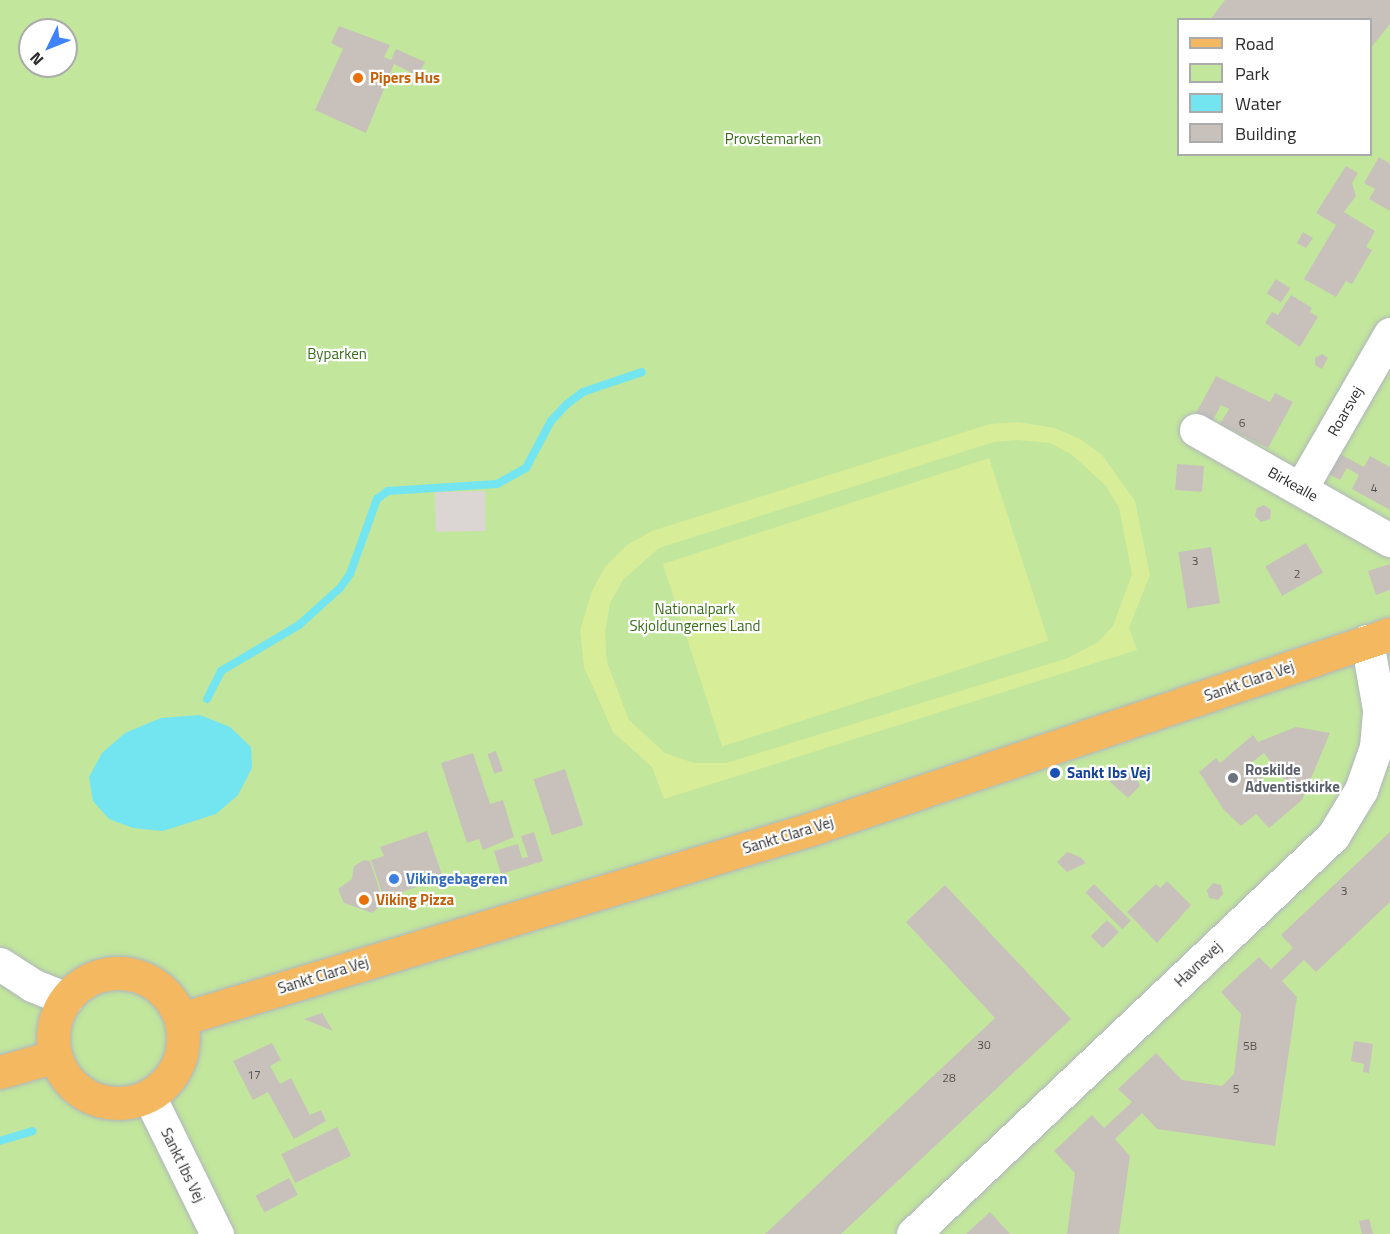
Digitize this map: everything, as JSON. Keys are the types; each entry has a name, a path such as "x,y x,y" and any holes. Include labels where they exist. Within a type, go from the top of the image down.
{"main road":[{"name":"Sankt Clara Vej","path":"181,1019 811,829 1378,638"},
{"path":"131,973 169,996 181,1019 184,1042 179,1063 166,1082 148,1095 130,1102 93,1097 64,1073 56,1056 55,1026 66,999 95,977 131,973"},
{"path":"0,1072 56,1056"}],"street":[{"name":"Roarsvej","path":"1301,488 1390,334"},
{"name":"Birkealle","path":"1196,430 1390,540"},
{"name":"Havnevej","path":"912,1234 1333,836 1361,790 1376,747 1379,709 1378,638"},
{"path":"0,964 32,985 66,999"},
{"name":"Sankt Ibs Vej","path":"148,1095 217,1234"}],"green space":[{"name":"Nationalpark Skjoldungernes Land","path":"0,0 1390,0 1390,1234 0,1234"},
{"path":"1018,422 1055,428 1080,439 1102,455 1135,501 1150,575 1129,628 1137,650 664,799 652,767 613,732 584,667 580,630 592,591 605,567 627,545 652,531 990,424","holes":["1017,440 1050,443 1071,454 1106,486 1119,508 1132,574 1113,626 1098,642 1068,658 726,763 694,763 665,753 629,720 607,662 605,632 610,603 623,580 659,548 994,442"]},
{"path":"989,458 1048,641 722,747 663,564"}],"shaded area":[{"path":"485,491 486,531 436,532 435,492"}],"water":[{"path":"200,715 230,727 251,747 252,768 238,795 216,814 163,831 133,828 109,819 93,801 89,777 102,753 125,733 161,718"}],"building":[{"path":"1225,0 1390,0 1390,24 1372,46 1372,18 1212,18"},
{"name":"Pipers Hus","path":"339,26 390,45 384,57 391,60 396,49 425,62 418,76 394,64 366,133 315,110 343,49 331,43"},
{"path":"1379,157 1390,164 1390,211 1369,199 1375,189 1364,183"},
{"path":"1346,166 1358,173 1352,183 1356,196 1344,212 1375,231 1366,247 1372,250 1352,284 1346,281 1336,297 1304,279 1336,225 1316,213"},
{"path":"1303,232 1313,238 1306,248 1297,243"},
{"path":"1276,279 1290,288 1281,303 1267,293"},
{"path":"1291,295 1312,308 1310,312 1318,317 1300,347 1265,323 1272,312 1278,315"},
{"path":"1322,354 1328,358 1322,369 1315,365 1315,358"},
{"path":"1216,376 1270,402 1275,393 1293,402 1268,448 1220,424 1229,409 1221,405 1208,429 1192,421"},
{"path":"1340,454 1364,467 1370,456 1390,467 1390,510 1352,489 1359,475 1347,468 1340,480 1329,474"},
{"path":"1177,464 1204,466 1202,492 1175,490"},
{"path":"1264,505 1271,510 1270,519 1261,522 1255,516 1257,508"},
{"path":"1306,543 1323,572 1282,596 1265,566"},
{"path":"1211,547 1220,603 1187,608 1178,552"},
{"path":"1390,564 1390,590 1376,595 1368,571"},
{"name":"Roskilde Adventistkirke","path":"1296,727 1330,733 1302,800 1269,828 1256,814 1241,826 1224,810 1199,772 1216,758 1220,763 1253,735 1258,742","holes":["1264,753 1288,784 1274,794 1251,763"]},
{"path":"496,751 503,771 494,774 487,754"},
{"path":"473,753 490,804 503,800 514,837 483,850 479,839 467,843 441,763"},
{"path":"565,769 583,825 552,835 534,779"},
{"path":"1134,771 1140,786 1128,798 1109,781"},
{"path":"427,831 443,878 384,898 371,860 384,856 380,847"},
{"path":"534,832 543,861 501,874 494,851 518,844 522,858 528,857 521,836"},
{"path":"1390,832 1390,902 1316,972 1304,960 1282,981 1297,997 1275,1146 1157,1129 1142,1113 1115,1139 1130,1156 1119,1234 1067,1234 1075,1173 1054,1151 1092,1115 1104,1128 1132,1102 1118,1089 1156,1053 1182,1080 1222,1086 1234,1074 1241,1014 1221,992 1259,957 1271,969 1293,948 1281,935"},
{"path":"1067,852 1080,857 1086,863 1067,872 1057,862"},
{"path":"364,860 370,861 384,903 372,913 344,903 338,889 352,879 354,866"},
{"path":"1167,881 1191,905 1157,943 1127,912 1156,884 1160,888"},
{"path":"1213,883 1221,885 1223,894 1218,900 1209,898 1207,890"},
{"path":"1094,884 1131,921 1122,929 1086,892"},
{"path":"945,885 1071,1019 841,1234 765,1234 995,1018 906,922"},
{"path":"1107,920 1119,932 1103,948 1091,936"},
{"path":"322,1013 333,1031 304,1019"},
{"path":"1354,1041 1373,1044 1369,1073 1363,1072 1364,1064 1351,1061"},
{"path":"272,1043 281,1060 270,1066 280,1084 291,1078 310,1115 321,1110 326,1121 294,1139 268,1092 253,1100 233,1061"},
{"path":"337,1127 351,1156 295,1183 281,1154"},
{"path":"289,1178 298,1195 264,1213 255,1196"},
{"path":"990,1212 1010,1234 966,1234"},
{"path":"1369,1219 1373,1234 1362,1234 1359,1221"}],"waterway":[{"path":"207,699 221,671 299,625 340,588 350,574 377,499 388,491 497,484 526,468 551,421 567,404 583,392 642,372"},
{"path":"0,1141 33,1131"}],"place":[{"name":"Pipers Hus","path":"358,78"},
{"name":"Sankt Ibs Vej","path":"1055,773"},
{"name":"Roskilde Adventistkirke","path":"1233,778"},
{"name":"Vikingebageren","path":"394,879"},
{"name":"Viking Pizza","path":"364,900"}],"park label":[{"name":"Provstemarken","path":"773,139"},
{"name":"Byparken","path":"337,354"}]}
